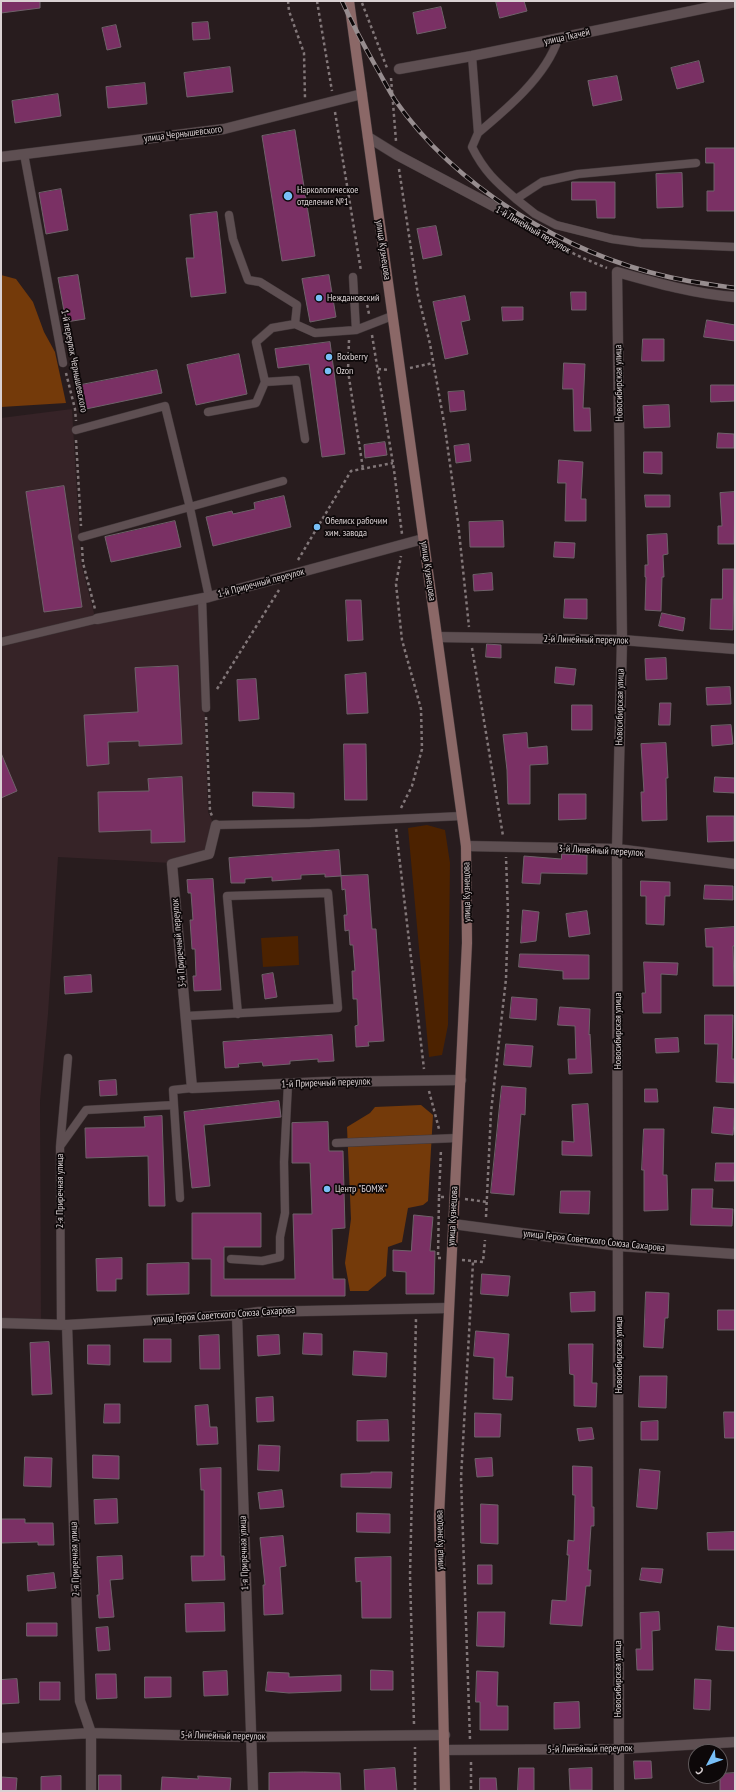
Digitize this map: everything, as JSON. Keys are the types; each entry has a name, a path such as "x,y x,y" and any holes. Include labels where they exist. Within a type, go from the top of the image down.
{"main road":[{"name":"улица Кузнецова","path":"349,1 466,846 467,943 439,1516 446,1791"}],"street":[{"name":"улица Ткачей","path":"399,69 472,56 735,2"},
{"name":"улица Чернышевского","path":"1,158 224,129 362,94"},
{"name":"1-й Линейный переулок","path":"368,137 397,155 496,208"},
{"path":"617,272 654,283 735,297"},
{"name":"Новосибирская улица","path":"617,272 622,640 617,850 619,1791"},
{"name":"1-й Приречный переулок","path":"97,619 206,597 424,539"},
{"name":"2-й Линейный переулок","path":"437,637 622,640 735,649"},
{"name":"3-й Приречный переулок","path":"192,1088 172,864 209,854 216,825"},
{"name":"3-й Линейный переулок","path":"466,846 617,850 735,864"},
{"name":"1-й Приречный переулок","path":"192,1088 461,1080"},
{"name":"улица Героя Советского Союза Сахарова","path":"454,1224 619,1246 735,1254"},
{"name":"улица Героя Советского Союза Сахарова","path":"1,1323 64,1325 266,1312 448,1308"},
{"name":"1-я Приречная улица","path":"237,1315 243,1534 253,1791"},
{"name":"2-я Приречная улица","path":"64,1325 80,1701 91,1733 91,1791"},
{"name":"5-й Линейный переулок","path":"1,1738 91,1733 252,1737 445,1735"},
{"name":"5-й Линейный переулок","path":"445,1750 618,1749 735,1742"}],"lane":[{"path":"558,38 551,58 541,73 495,120 478,134 472,147 480,164 494,181 535,214 556,225 612,239 641,243 735,247"},
{"path":"472,56 478,134"},
{"name":"1-й переулок Чернышевского","path":"24,154 63,363"},
{"path":"516,199 542,182 578,174 696,163"},
{"path":"229,215 233,239 248,280 260,282 297,305 295,324"},
{"path":"353,277 356,330"},
{"path":"208,412 256,403 265,382 256,342 272,328 295,324 315,333 356,330 392,316"},
{"path":"265,382 296,380 305,439"},
{"path":"76,430 165,406 190,508 206,597 206,708"},
{"path":"82,537 283,481"},
{"path":"1,642 97,619"},
{"path":"216,825 395,820 462,816"},
{"path":"186,1016 238,1014 338,1008 328,893 227,896 238,1014"},
{"name":"2-я Приречная улица","path":"64,1325 60,1146 68,1058"},
{"path":"231,1259 262,1261 280,1257 280,1237 285,1213 284,1162 288,1084"},
{"path":"180,1198 173,1090 192,1088"},
{"path":"60,1146 86,1110 174,1105"},
{"path":"336,1143 457,1138"}],"path":[{"path":"288,1 289,11 304,53 304,97 308,108"},
{"path":"317,1 362,277"},
{"path":"361,1 391,78 397,155 418,295 430,344 445,428 458,522 470,638 505,847 508,913 506,979 491,1112 487,1202"},
{"name":"1-й Линейный переулок","path":"496,208 556,245 581,258 617,272"},
{"path":"365,292 394,470 403,544 396,584 402,640 421,709 422,749 412,786 395,820 426,1080"},
{"path":"356,330 349,339 348,371 363,469"},
{"name":"1-й переулок Чернышевского","path":"63,363 75,409 83,563 97,619"},
{"path":"206,708 210,811 216,825"},
{"path":"438,1258 438,1266"},
{"path":"472,1791 461,1478 473,1262"},
{"path":"414,1791 415,1735 410,1575 416,1308"}],"shaded area":[{"path":"1,275 16,279 33,302 44,332 55,352 66,403 1,407"},
{"path":"72,409 81,563 96,621 201,600 208,812 214,825 208,853 171,863 58,857 48,1014 40,1101 41,1322 1,1321 1,418"},
{"path":"427,825 445,830 450,863 448,1025 442,1055 429,1057 408,828"},
{"path":"298,936 299,965 263,967 261,938"},
{"path":"421,1105 433,1115 428,1201 423,1205 408,1208 402,1242 388,1247 386,1276 368,1291 350,1291 345,1263 351,1219 347,1127 370,1113 375,1107"}],"building":[{"path":"1,1 40,1 40,8 1,13"},
{"path":"496,1 524,1 527,11 500,18"},
{"path":"441,7 446,28 417,34 413,13"},
{"path":"208,22 210,39 193,40 192,23"},
{"path":"116,25 121,47 107,50 102,28"},
{"path":"699,61 704,82 677,89 671,68"},
{"path":"230,67 233,92 187,97 184,73"},
{"path":"617,76 622,100 593,106 588,81"},
{"path":"145,83 147,104 108,108 106,87"},
{"path":"58,94 61,116 15,123 12,101"},
{"name":"Наркологическое отделение №1","path":"295,130 315,256 282,261 262,136"},
{"path":"706,148 735,148 735,211 707,211 707,191 714,191 714,163 706,163"},
{"path":"682,173 683,207 657,208 656,174"},
{"path":"572,182 615,182 615,218 597,218 596,200 572,200"},
{"path":"61,189 68,230 46,234 39,193"},
{"path":"217,212 226,293 191,297 186,258 194,258 190,215"},
{"path":"436,226 442,255 423,259 417,229"},
{"path":"78,275 85,319 66,322 58,278"},
{"name":"Неждановский","path":"329,275 336,317 310,322 302,279"},
{"path":"571,292 586,292 586,310 572,310"},
{"path":"465,296 470,320 461,322 468,354 445,359 433,302"},
{"path":"502,307 523,307 523,320 503,321"},
{"path":"707,320 735,325 735,341 704,337"},
{"path":"643,339 664,339 664,361 642,361"},
{"path":"330,342 345,454 322,457 309,364 278,368 275,349"},
{"path":"239,354 247,394 196,405 187,365"},
{"path":"564,363 585,364 583,408 590,408 591,431 574,431 573,389 563,389"},
{"path":"157,370 162,393 86,409 81,385"},
{"path":"711,385 735,385 735,401 711,402"},
{"path":"464,391 466,410 450,412 448,392"},
{"path":"669,405 670,427 644,428 643,406"},
{"path":"718,433 734,434 734,448 717,448"},
{"path":"385,442 387,455 365,458 364,445"},
{"path":"469,444 471,461 456,463 454,446"},
{"path":"644,452 662,452 662,474 644,473"},
{"path":"559,460 583,462 581,499 586,499 586,521 565,521 566,483 558,483"},
{"path":"64,486 82,607 44,612 26,492"},
{"path":"735,492 734,544 718,544 718,526 722,526 720,493"},
{"path":"645,495 670,495 670,507 646,507"},
{"path":"284,496 291,527 213,546 206,517 232,511 233,514 255,509 254,503"},
{"path":"175,521 181,547 111,562 105,537"},
{"path":"503,521 504,547 470,547 469,522"},
{"path":"667,534 668,554 663,555 664,577 662,577 661,611 645,610 645,565 648,565 647,535"},
{"path":"555,542 575,543 574,558 554,557"},
{"path":"723,569 734,569 733,630 710,629 711,599 722,599"},
{"path":"492,573 493,590 474,591 473,575"},
{"path":"565,599 587,599 587,619 564,618"},
{"path":"346,600 361,600 363,640 348,641"},
{"path":"662,613 685,618 683,631 659,626"},
{"path":"487,644 501,645 501,658 486,657"},
{"path":"666,658 667,679 646,680 645,659"},
{"path":"178,666 182,744 139,746 139,741 108,742 109,764 87,766 84,715 138,712 135,668"},
{"path":"556,667 576,669 574,685 555,683"},
{"path":"366,673 368,713 347,714 345,675"},
{"path":"256,679 259,719 239,721 237,680"},
{"path":"730,687 731,704 707,705 706,688"},
{"path":"660,703 671,703 670,725 659,725"},
{"path":"572,705 592,705 592,730 572,730"},
{"path":"731,725 733,744 712,746 711,726"},
{"path":"527,733 528,748 547,746 548,764 530,765 530,804 508,804 507,770 503,735"},
{"path":"666,743 668,778 666,778 667,820 642,821 641,792 644,792 641,744"},
{"path":"344,744 366,744 367,800 345,800"},
{"path":"1,753 17,791 1,798"},
{"path":"182,777 185,842 151,843 151,830 99,832 98,792 149,791 148,779"},
{"path":"715,777 735,778 735,793 714,792"},
{"path":"253,792 294,793 294,808 253,806"},
{"path":"559,794 586,794 586,819 559,820"},
{"path":"707,816 734,816 734,841 708,842"},
{"path":"339,850 341,876 325,877 325,874 301,875 301,879 272,881 272,877 245,879 245,883 231,883 229,858"},
{"path":"562,854 587,855 587,874 541,873 540,884 522,883 524,856 561,859"},
{"path":"368,875 372,929 376,929 384,1041 368,1042 369,1046 356,1047 355,1026 358,1025 357,999 353,999 352,971 355,971 353,945 350,945 349,930 345,931 344,915 347,915 345,889 342,890 341,876"},
{"path":"213,879 221,990 194,991 193,976 196,976 195,949 192,949 190,920 193,920 191,893 188,893 187,880"},
{"path":"641,881 670,882 670,896 665,896 664,925 646,924 646,896 641,896"},
{"path":"705,885 733,886 733,900 704,899"},
{"path":"523,910 539,912 536,941 521,943"},
{"path":"587,911 590,934 569,937 566,914"},
{"path":"735,927 735,946 733,946 734,986 713,986 713,947 706,947 705,929"},
{"path":"520,954 589,955 589,979 563,979 563,971 519,967"},
{"path":"644,962 678,963 677,975 661,974 661,1013 643,1013 642,993 645,993"},
{"path":"273,973 277,997 265,999 262,975"},
{"path":"91,975 92,992 65,994 64,977"},
{"path":"512,997 537,999 536,1020 510,1018"},
{"path":"560,1007 590,1009 589,1035 590,1034 592,1073 569,1074 568,1059 576,1059 575,1026 558,1025"},
{"path":"705,1015 733,1015 732,1059 735,1059 734,1083 716,1082 718,1044 705,1044"},
{"path":"332,1035 334,1061 318,1062 318,1059 290,1061 290,1064 263,1066 262,1062 238,1064 239,1067 225,1068 223,1042"},
{"path":"678,1038 679,1052 656,1053 655,1039"},
{"path":"506,1044 533,1046 531,1067 504,1065"},
{"path":"116,1080 117,1095 100,1096 99,1081"},
{"path":"502,1086 526,1088 525,1115 521,1114 514,1195 491,1193"},
{"path":"645,1089 657,1089 658,1102 645,1102"},
{"path":"279,1101 281,1117 204,1125 210,1186 192,1188 184,1112"},
{"path":"588,1104 592,1156 562,1155 562,1141 574,1142 572,1105"},
{"path":"714,1107 735,1109 733,1135 712,1133"},
{"path":"162,1116 165,1206 149,1206 148,1156 86,1158 85,1128 145,1127 144,1117"},
{"path":"328,1122 329,1151 343,1151 345,1228 332,1229 333,1279 345,1279 345,1296 211,1296 211,1259 192,1259 192,1213 261,1213 261,1247 224,1247 224,1279 295,1279 293,1214 312,1214 310,1163 292,1163 292,1123"},
{"path":"644,1129 664,1129 663,1175 667,1175 668,1210 644,1211 644,1170 642,1170"},
{"path":"716,1163 735,1163 734,1181 715,1181"},
{"path":"692,1189 713,1189 712,1208 733,1209 732,1226 691,1225"},
{"path":"561,1191 590,1191 589,1214 560,1213"},
{"path":"414,1215 433,1217 430,1251 435,1251 434,1294 406,1294 406,1272 393,1271 393,1250 411,1251"},
{"path":"122,1258 122,1279 116,1279 116,1291 97,1291 96,1259"},
{"path":"189,1263 189,1294 147,1295 147,1264"},
{"path":"482,1274 510,1276 508,1296 481,1294"},
{"path":"595,1292 595,1311 571,1312 570,1293"},
{"path":"646,1292 669,1293 668,1318 665,1318 663,1348 644,1347"},
{"path":"718,1310 735,1310 735,1330 718,1330"},
{"path":"476,1331 509,1334 506,1377 513,1377 512,1400 493,1399 494,1358 474,1356"},
{"path":"304,1333 322,1334 322,1355 303,1354"},
{"path":"219,1335 220,1369 200,1369 199,1336"},
{"path":"279,1335 280,1354 258,1356 257,1336"},
{"path":"144,1339 171,1339 171,1362 144,1362"},
{"path":"49,1342 52,1394 32,1395 30,1343"},
{"path":"569,1344 593,1344 592,1383 597,1383 596,1407 574,1406 574,1375 570,1374"},
{"path":"88,1345 110,1345 110,1365 88,1364"},
{"path":"354,1351 387,1353 386,1377 353,1375"},
{"path":"640,1376 667,1376 666,1408 639,1407"},
{"path":"273,1397 274,1421 257,1422 256,1398"},
{"path":"105,1404 120,1404 120,1423 104,1423"},
{"path":"208,1405 210,1427 217,1427 218,1444 197,1445 195,1406"},
{"path":"724,1412 735,1412 735,1438 725,1438"},
{"path":"475,1413 501,1414 500,1437 475,1437"},
{"path":"388,1420 389,1441 357,1441 357,1421"},
{"path":"658,1421 658,1440 641,1440 641,1422"},
{"path":"592,1428 594,1439 579,1441 577,1429"},
{"path":"259,1445 280,1446 279,1471 258,1470"},
{"path":"93,1455 119,1456 119,1479 93,1478"},
{"path":"25,1457 52,1458 51,1487 24,1486"},
{"path":"492,1458 493,1476 477,1477 475,1459"},
{"path":"573,1466 592,1467 592,1507 594,1507 594,1526 591,1526 588,1570 591,1570 590,1586 586,1586 582,1626 550,1624 552,1600 566,1601 569,1555 567,1555 568,1540 574,1541 575,1495 573,1495"},
{"path":"221,1468 221,1556 224,1556 225,1580 192,1581 191,1556 204,1556 204,1490 201,1490 200,1469"},
{"path":"640,1469 660,1471 657,1509 637,1507"},
{"path":"392,1472 391,1488 341,1487 341,1474"},
{"path":"282,1490 284,1507 260,1509 258,1493"},
{"path":"117,1499 118,1523 95,1524 94,1500"},
{"path":"481,1504 498,1505 498,1544 481,1543"},
{"path":"357,1513 390,1514 390,1533 357,1532"},
{"path":"1,1519 25,1519 25,1523 53,1523 54,1545 38,1545 38,1542 1,1543"},
{"path":"735,1532 735,1550 708,1550 707,1533"},
{"path":"283,1536 286,1566 280,1567 283,1614 264,1615 263,1585 265,1585 260,1538"},
{"path":"122,1556 123,1579 110,1580 114,1617 99,1618 97,1595 99,1595 97,1557"},
{"path":"391,1557 391,1618 362,1618 361,1581 356,1582 355,1558"},
{"path":"478,1565 492,1565 492,1584 478,1584"},
{"path":"642,1568 663,1569 661,1583 640,1580"},
{"path":"54,1573 56,1588 28,1591 27,1576"},
{"path":"224,1603 225,1631 186,1632 185,1604"},
{"path":"478,1612 505,1612 504,1647 477,1646"},
{"path":"659,1612 660,1630 652,1631 653,1670 637,1670 636,1649 641,1649 640,1613"},
{"path":"27,1623 57,1623 57,1636 27,1636"},
{"path":"718,1626 735,1628 735,1651 716,1650"},
{"path":"108,1627 110,1650 98,1651 96,1628"},
{"path":"371,1670 393,1671 393,1690 371,1690"},
{"path":"227,1671 228,1695 204,1696 203,1672"},
{"path":"477,1671 498,1672 497,1706 508,1706 508,1730 480,1730 480,1702 476,1702"},
{"path":"268,1672 289,1673 289,1677 341,1675 341,1691 289,1693 266,1691"},
{"path":"96,1674 116,1674 117,1698 97,1699"},
{"path":"145,1677 171,1677 171,1697 145,1698"},
{"path":"17,1679 19,1703 1,1704 1,1680"},
{"path":"695,1679 711,1680 710,1710 694,1709"},
{"path":"40,1682 60,1682 60,1700 40,1700"},
{"path":"579,1702 580,1728 554,1729 554,1703"},
{"path":"634,1761 651,1761 652,1778 635,1779"},
{"path":"395,1768 397,1791 365,1791 364,1770"},
{"path":"519,1768 534,1768 534,1791 518,1791"},
{"path":"592,1768 592,1790 570,1790 569,1769"},
{"path":"269,1773 340,1773 341,1791 269,1791"},
{"path":"728,1773 735,1773 735,1791 720,1791 720,1784 728,1784"},
{"path":"99,1775 121,1775 121,1791 99,1791"},
{"path":"61,1776 61,1791 41,1791 41,1777"},
{"path":"198,1776 231,1778 230,1791 161,1791 162,1777 198,1779"},
{"path":"1,1777 17,1778 16,1791 1,1791"},
{"path":"480,1778 496,1778 497,1791 480,1791"}],"railway":[{"path":"342,1 362,41 395,100 420,132 449,161 481,188 516,212 553,234 591,252 630,266 669,277 735,288"}],"place":[{"name":"Наркологическое отделение №1","path":"288,196"},
{"name":"Неждановский","path":"319,298"},
{"name":"Boxberry","path":"329,357"},
{"name":"Ozon","path":"328,371"},
{"name":"Обелиск рабочим хим. завода","path":"317,527"},
{"name":"Центр \"БОМЖ\"","path":"327,1189"}]}
